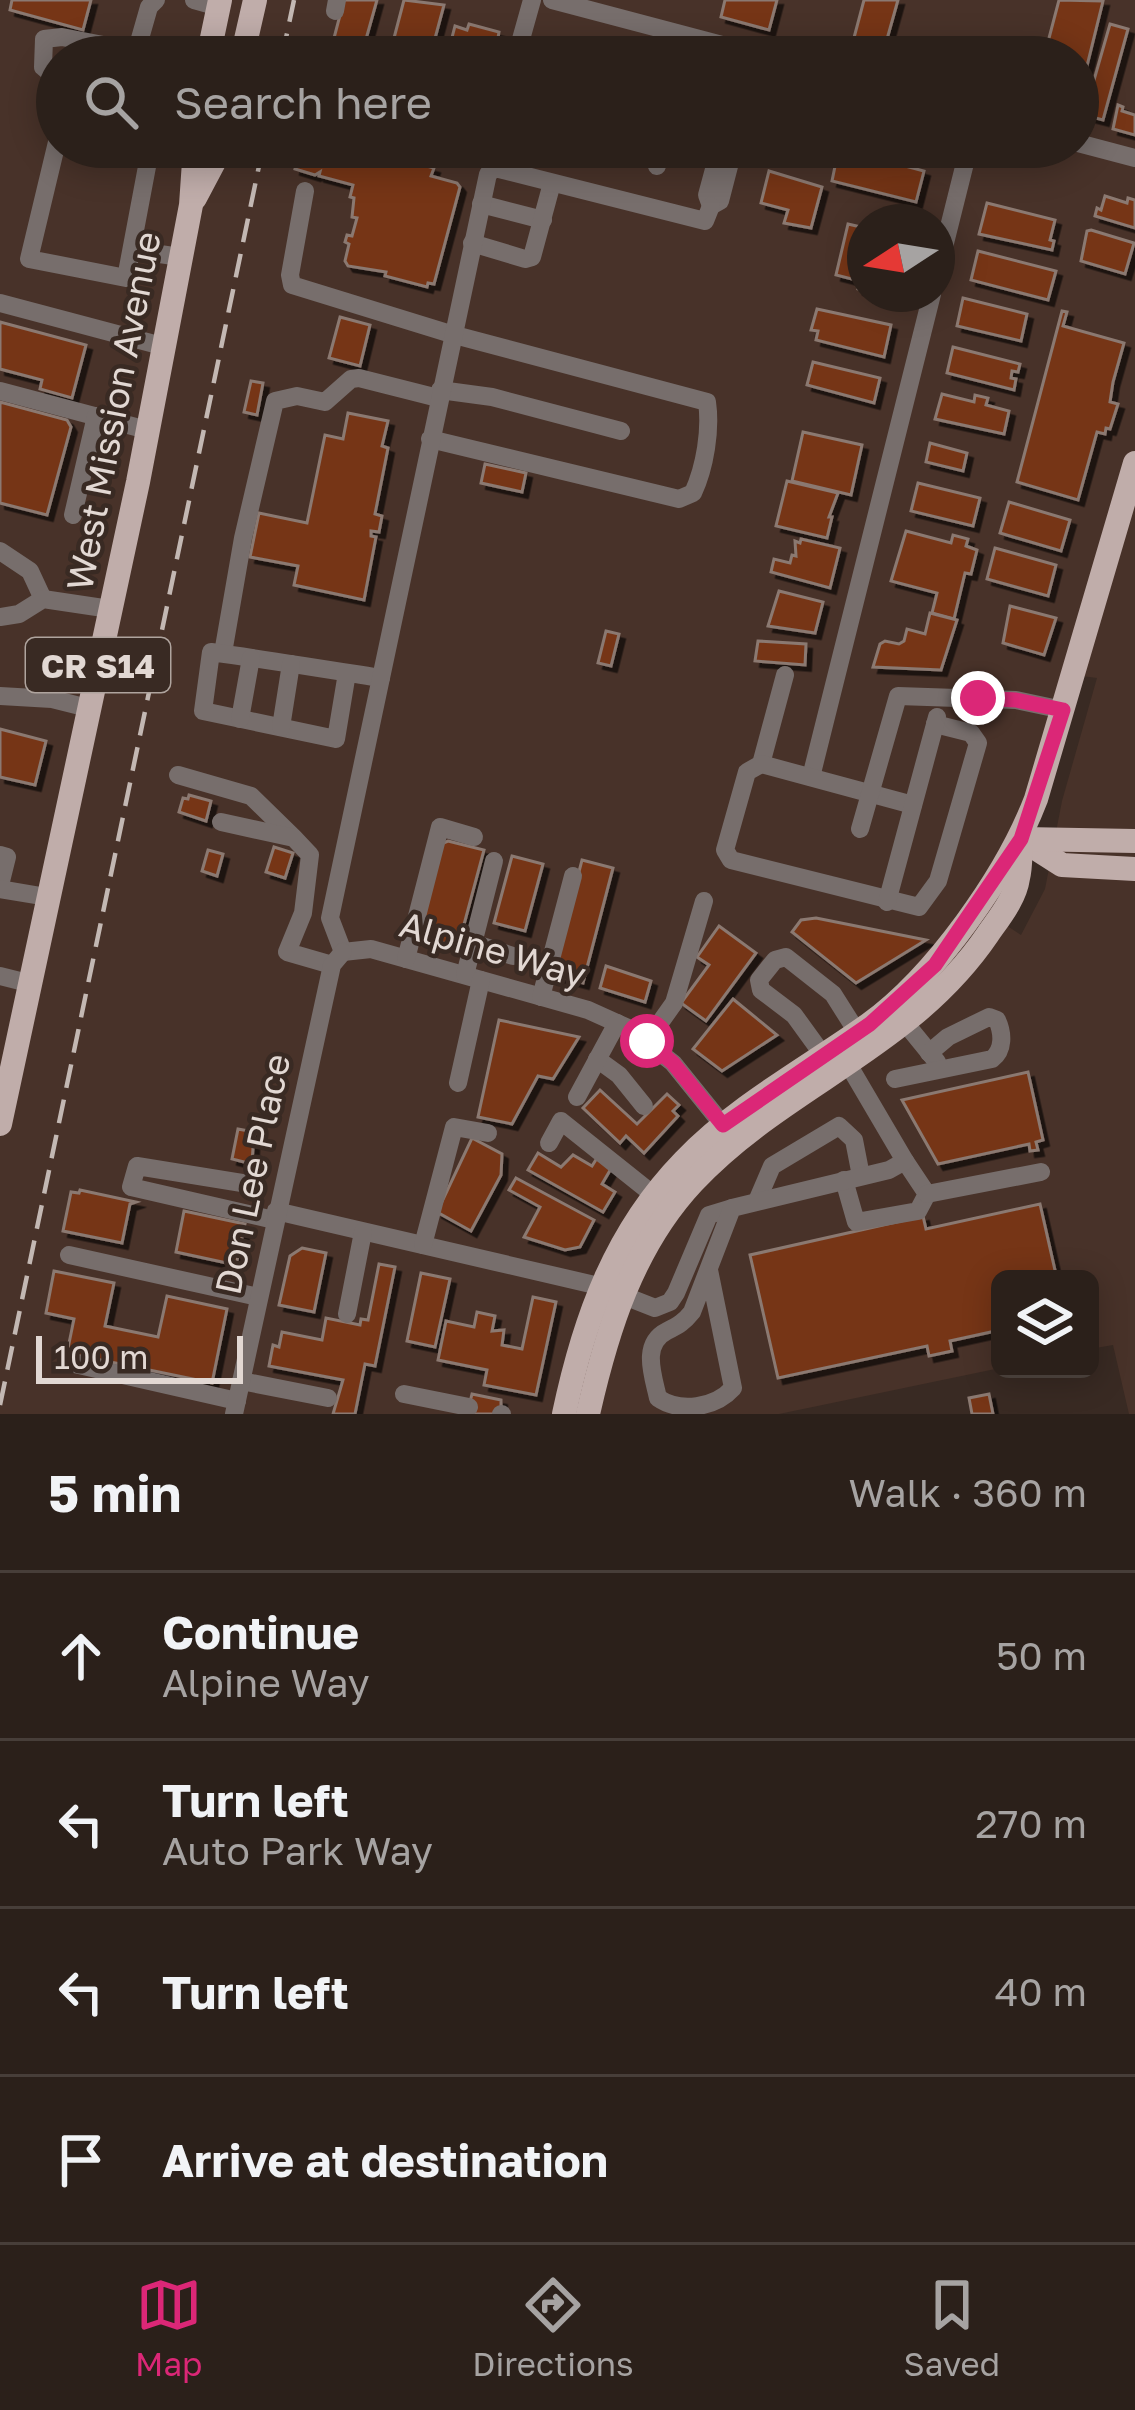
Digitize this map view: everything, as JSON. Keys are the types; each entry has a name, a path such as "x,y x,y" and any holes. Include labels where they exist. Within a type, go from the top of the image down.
{"main road":[{"path":"247,36 255,0"},
{"path":"209,36 211,2"},
{"name":"West Mission Avenue","path":"0,1124 147,430 193,168"},
{"name":"West Mission Avenue","path":"190,206 211,168"},
{"path":"588,1414 609,1329 611,1290 692,1183 736,1142 906,1024 948,985 1008,904 1018,882 1021,839 1135,464"},
{"path":"1021,839 1135,842"},
{"path":"1021,839 1062,865 1135,869"},
{"path":"564,1414 611,1290 622,1241 655,1196 684,1160 723,1125 901,999 935,965 1021,839"}],"street":[{"path":"141,36 149,7 156,0"},
{"path":"522,36 532,0"},
{"path":"552,0 694,36"},
{"path":"1099,149 1135,158"},
{"path":"51,168 29,259 126,278 147,168"},
{"path":"178,775 251,796 310,855 303,913 287,952 338,958 330,918 488,174 495,168 705,221 711,206 720,200 728,168"},
{"path":"711,206 706,195 714,168"},
{"path":"955,204 964,168"},
{"path":"472,243 532,257 552,183"},
{"path":"305,191 292,285 452,334 707,402 710,418 702,473 693,493 679,499 430,439"},
{"path":"481,204 543,220"},
{"path":"133,250 180,257"},
{"path":"0,303 162,346"},
{"path":"811,778 928,312"},
{"path":"223,653 243,538 275,401 297,395 325,403 359,378 439,394 492,397 621,431"},
{"path":"0,391 147,430"},
{"path":"73,515 96,416"},
{"path":"1,558 30,571 44,599"},
{"path":"0,617 19,614 44,599 110,609"},
{"path":"347,673 336,739 203,711 211,652 380,678"},
{"path":"240,719 251,658"},
{"path":"281,727 291,664"},
{"path":"785,675 761,764 747,772 727,856 919,908 933,892 978,743 971,733 935,724"},
{"path":"860,830 895,700 903,694 1016,700 1063,710"},
{"path":"887,902 943,695"},
{"path":"0,696 88,707"},
{"path":"761,764 913,805"},
{"path":"221,822 293,837"},
{"path":"406,959 440,827 474,837"},
{"path":"0,855 7,857 0,887 47,896"},
{"path":"458,1083 473,977 473,943 494,861"},
{"path":"541,997 573,876"},
{"path":"647,1041 674,1004 704,901"},
{"path":"473,943 513,956"},
{"name":"Alpine Way","path":"338,958 371,949 541,997 617,1024 673,1063 723,1125"},
{"path":"823,1055 794,1016 761,990 759,980 775,960 786,957 833,994 857,1032"},
{"name":"Don Lee Place","path":"237,1398 275,1216 338,958"},
{"path":"0,976 28,983"},
{"path":"895,1079 996,1055 1003,1032 998,1020 988,1017 948,1037 929,1053"},
{"path":"577,1097 617,1024"},
{"path":"906,1024 942,1070"},
{"path":"597,1059 644,1106"},
{"path":"848,1064 927,1194"},
{"path":"549,1143 561,1121 655,1196"},
{"path":"758,1201 772,1166 839,1126 854,1140 852,1218 861,1223 918,1211 927,1194"},
{"path":"423,1245 454,1127 488,1132"},
{"path":"242,1183 137,1166 131,1187 423,1245 611,1290 655,1308 670,1302 709,1215 890,1170 905,1161"},
{"path":"927,1194 1041,1172"},
{"path":"710,1270 733,1388 720,1399 700,1405 669,1405 658,1398 650,1361 653,1345 664,1332 682,1324 710,1270 732,1208"},
{"path":"347,1314 363,1232"},
{"path":"69,1255 258,1297"},
{"path":"70,1364 237,1398 328,1398"},
{"path":"404,1394 469,1407"}],"shaded area":[{"path":"0,0 1135,0 1135,1414 1129,1414 1113,1345 1099,1347 1099,1270 991,1270 991,1370 779,1414 0,1414","holes":["1074,675 1097,678 1062,801 1045,889 1021,935 992,916 1013,870"]}],"building":[{"path":"12,0 91,0 83,30 10,10"},
{"path":"344,0 377,0 367,36 335,36"},
{"path":"404,0 444,5 436,36 395,36"},
{"path":"725,0 777,0 769,30 721,17"},
{"path":"864,0 898,0 888,36 854,36"},
{"path":"1059,0 1103,1 1094,36 1050,36"},
{"path":"469,24 499,32 498,36 452,36 455,26 467,30"},
{"path":"1110,24 1128,29 1103,120 1099,119 1099,62"},
{"path":"1118,105 1135,115 1135,135 1113,129"},
{"path":"434,168 431,176 457,183 460,187 434,284 427,287 385,276 386,272 348,266 349,244 345,242 357,218 352,217 353,185 319,176 320,172 295,169"},
{"path":"835,168 924,171 916,202 832,181"},
{"path":"769,171 822,187 811,228 784,223 788,210 761,203"},
{"path":"1105,196 1127,203 1128,198 1135,200 1135,228 1095,216"},
{"path":"987,203 1055,220 1052,250 979,234"},
{"path":"847,228 847,278 836,275"},
{"path":"1091,230 1134,243 1125,274 1081,261"},
{"path":"978,251 1056,271 1048,300 971,280"},
{"path":"963,298 1027,314 1021,341 957,326"},
{"path":"817,309 891,325 884,357 816,340 818,331 811,330"},
{"path":"1062,311 1067,312 1063,326 1124,343 1110,402 1118,404 1110,429 1105,434 1097,432 1078,500 1017,482"},
{"path":"340,317 370,325 360,366 329,358"},
{"path":"0,322 86,345 72,398 40,389 42,380 0,369"},
{"path":"953,347 1020,364 1018,372 1012,371 1014,390 947,373"},
{"path":"813,362 880,378 874,403 807,385"},
{"path":"251,381 263,383 257,415 244,412"},
{"path":"942,394 974,402 975,395 988,398 986,405 1009,411 1004,434 935,419"},
{"path":"0,402 67,420 71,427 47,515 0,503"},
{"path":"348,413 388,421 382,446 388,448 375,514 382,516 379,532 371,531 376,537 364,600 294,585 298,566 250,557 259,513 307,523 325,435 343,439"},
{"path":"803,432 862,445 851,495 792,481"},
{"path":"930,443 967,453 963,471 926,462"},
{"path":"485,464 526,473 522,492 481,483"},
{"path":"787,481 838,493 827,538 776,526"},
{"path":"918,483 980,498 973,526 911,511"},
{"path":"1009,502 1070,520 1061,551 1000,533"},
{"path":"906,531 951,543 953,535 968,539 966,546 977,550 971,574 965,573 954,619 932,613 937,593 891,581"},
{"path":"795,541 840,548 830,588 771,572 774,559 790,563 792,555 796,556"},
{"path":"995,548 1056,565 1048,596 987,579"},
{"path":"779,591 823,602 815,633 768,626"},
{"path":"1010,606 1056,618 1044,655 1003,643"},
{"path":"930,613 957,620 941,670 873,667 880,644 899,644 907,629 925,634"},
{"path":"606,631 619,634 611,666 598,663"},
{"path":"758,641 806,644 805,665 755,661"},
{"path":"0,729 46,741 35,785 0,777"},
{"path":"189,795 211,801 206,821 179,812 183,798"},
{"path":"448,841 484,850 458,947 416,936 441,844"},
{"path":"274,847 293,853 285,878 266,872"},
{"path":"208,850 223,854 217,876 202,871"},
{"path":"512,856 543,864 525,931 494,923"},
{"path":"582,860 613,868 583,983 552,975"},
{"path":"816,918 926,940 856,983 792,932 801,920"},
{"path":"719,926 756,953 706,1021 681,1003 709,965 697,957"},
{"path":"606,966 651,981 645,1002 600,988"},
{"path":"733,999 777,1035 722,1071 693,1049"},
{"path":"499,1020 579,1037 553,1079 538,1076 512,1124 478,1117"},
{"path":"1028,1072 1043,1140 1036,1142 1038,1150 1030,1151 1029,1144 938,1164 902,1100"},
{"path":"600,1090 637,1124 667,1094 679,1105 673,1111 678,1116 644,1153 626,1136 620,1143 583,1108"},
{"path":"238,1129 254,1132 252,1164 232,1159"},
{"path":"472,1138 502,1154 501,1175 471,1231 437,1212"},
{"path":"538,1153 561,1167 573,1155 592,1166 597,1158 612,1167 602,1184 615,1192 603,1212 528,1170"},
{"path":"516,1178 594,1220 580,1247 565,1250 524,1237 540,1207 509,1190"},
{"path":"71,1192 136,1202 130,1204 122,1243 63,1231"},
{"path":"1040,1204 1055,1270 991,1270 991,1332 950,1341 952,1351 929,1356 927,1346 778,1378 750,1255 923,1216 926,1229"},
{"path":"184,1211 245,1224 236,1265 176,1252"},
{"path":"302,1248 326,1253 314,1312 279,1305 290,1256"},
{"path":"379,1264 395,1267 375,1366 365,1364 355,1414 333,1414 343,1380 269,1366 273,1345 279,1347 282,1332 322,1340 326,1318 360,1325 361,1319 368,1320"},
{"path":"54,1271 114,1283 105,1326 158,1337 167,1296 227,1309 212,1383 67,1353 74,1319 46,1313"},
{"path":"421,1273 450,1279 435,1347 407,1341"},
{"path":"533,1297 556,1302 536,1395 484,1385 487,1370 438,1360 446,1321 474,1327 477,1312 495,1316 492,1331 504,1330 502,1345 522,1349"},
{"path":"472,1394 501,1400 501,1414 467,1414"},
{"path":"989,1394 993,1414 972,1414 969,1398"}],"railway":[{"path":"286,36 294,0"},
{"path":"0,1405 259,168"}],"route":[{"path":"647,1041 673,1063 723,1125 870,1024 935,965 1021,839 1063,710 978,698"}]}
